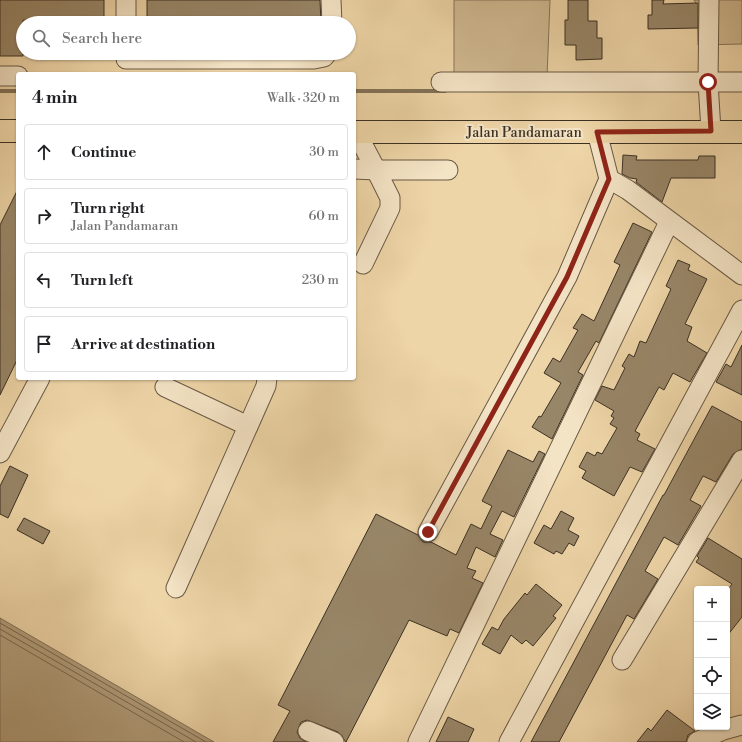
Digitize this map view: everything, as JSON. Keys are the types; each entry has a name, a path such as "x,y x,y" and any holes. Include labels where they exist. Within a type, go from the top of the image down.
{"main road":[{"path":"0,131 16,131"},
{"name":"Jalan Pandamaran","path":"356,132 742,132"}],"street":[{"path":"126,0 126,16"},
{"path":"331,0 332,16"},
{"path":"708,0 708,82 711,131"},
{"path":"126,62 191,60"},
{"path":"0,76 16,76"},
{"path":"442,82 742,82"},
{"path":"428,532 567,277 609,179 597,132"},
{"path":"356,134 390,198 390,208 363,264"},
{"path":"356,169 448,170"},
{"path":"609,179 628,190 742,275"},
{"path":"418,742 669,222"},
{"path":"509,742 742,310"},
{"path":"0,452 39,380"},
{"path":"176,588 266,386 267,380"},
{"path":"165,387 248,426"},
{"path":"622,660 742,460"},
{"path":"697,742 723,730 742,725"},
{"path":"308,731 334,742"}],"shaded area":[{"path":"454,0 550,0 547,78 454,76"},
{"path":"694,0 742,0 742,44 698,45 697,5"}],"water":[{"path":"0,618 214,742 0,742"}],"building":[{"path":"0,0 104,0 104,16 16,16 16,56 0,56"},
{"path":"147,0 320,0 321,16 147,16"},
{"path":"568,0 588,0 588,21 597,21 597,38 602,38 602,59 576,60 576,45 565,45 565,20 568,20"},
{"path":"652,0 664,0 663,4 698,3 698,28 648,29 648,15 652,15"},
{"path":"623,155 637,156 636,160 698,160 699,156 715,156 715,178 671,178 662,202 636,182 637,179 630,178 622,174"},
{"path":"16,193 16,362 0,395 0,225"},
{"path":"633,223 652,232 599,343 596,341 578,372 583,375 552,439 532,427 539,416 541,417 561,383 544,373 553,358 560,362 578,330 573,328 582,314 594,321 620,265 614,262"},
{"path":"678,260 690,265 688,270 707,279 685,324 692,327 687,341 707,353 690,382 673,373 664,390 659,387 635,431 640,434 637,440 655,449 642,472 630,467 614,496 582,478 586,471 579,467 587,452 595,456 597,452 602,454 617,428 610,424 614,418 611,416 614,411 595,400 602,386 614,390 625,368 622,366 629,354 634,357 640,341 646,343 671,289 666,286"},
{"path":"742,345 742,395 716,382 726,364 731,367"},
{"path":"712,406 742,422 742,449 733,454 716,482 703,476 690,500 701,506 678,545 664,537 645,571 658,579 634,619 627,615 559,742 531,742 663,495"},
{"path":"508,450 533,462 539,451 545,454 514,517 502,511 490,534 503,540 495,557 476,547 467,568 476,571 472,578 483,583 459,633 450,629 447,636 409,620 346,742 338,732 307,720 301,722 297,732 300,738 306,742 273,742 290,711 278,705 376,514 418,535 423,542 431,542 456,555 471,524 481,529 492,506 482,501"},
{"path":"10,466 28,475 8,518 0,514 0,486"},
{"path":"561,511 574,518 568,530 579,536 574,546 569,543 562,554 556,551 554,554 534,543 544,525 551,529"},
{"path":"24,518 50,531 43,544 17,530"},
{"path":"708,538 742,559 742,617 730,632 730,587 732,584 696,562 699,558 697,556"},
{"path":"536,584 562,605 553,616 556,618 533,646 526,640 522,644 511,635 500,654 482,644 492,627 498,630 504,619 525,593 527,595"},
{"path":"667,710 695,731 688,735 686,742 637,742 648,728 651,731"},
{"path":"448,717 474,729 468,742 436,742"}],"waterway":[{"path":"0,91 16,91"},
{"path":"356,91 445,91"}],"route":[{"path":"428,532 567,277 609,179 597,132 711,131 708,82"}]}
